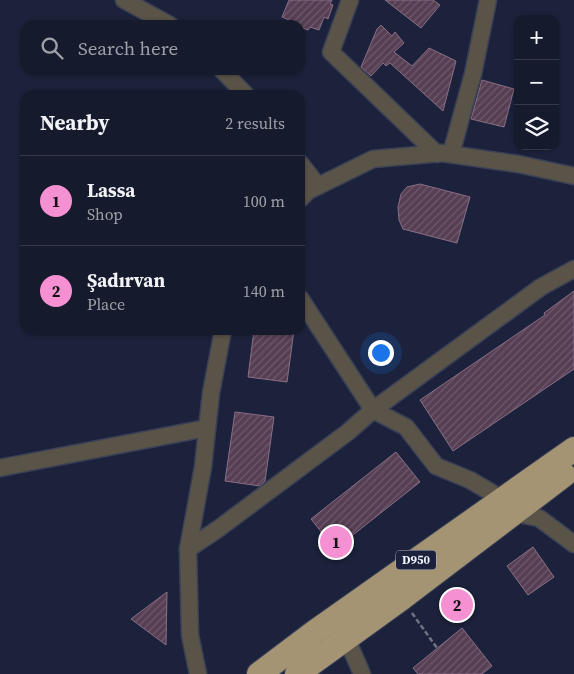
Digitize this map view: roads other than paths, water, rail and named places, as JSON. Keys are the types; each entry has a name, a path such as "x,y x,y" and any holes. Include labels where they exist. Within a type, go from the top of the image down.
{"highway":[{"name":"D950","path":"297,674 402,598 574,449"},
{"name":"D950","path":"259,674 316,631 507,506 574,469"}],"street":[{"path":"124,0 161,20"},
{"path":"350,0 331,52 444,154"},
{"path":"444,154 473,74 488,0"},
{"path":"227,75 241,90"},
{"path":"305,194 373,159 444,154 518,164 574,176"},
{"path":"305,169 318,186"},
{"path":"188,549 218,529 333,443 373,410 541,287 573,272"},
{"path":"305,306 373,410 406,427 436,466 470,480 492,492 507,506 539,518 574,544"},
{"path":"198,674 190,635 188,549 203,467 210,393 222,335"},
{"path":"0,468 207,428"},
{"path":"346,637 362,674"}],"place":[{"name":"Lassa","path":"336,542"},
{"name":"Şadırvan","path":"457,605"}]}
